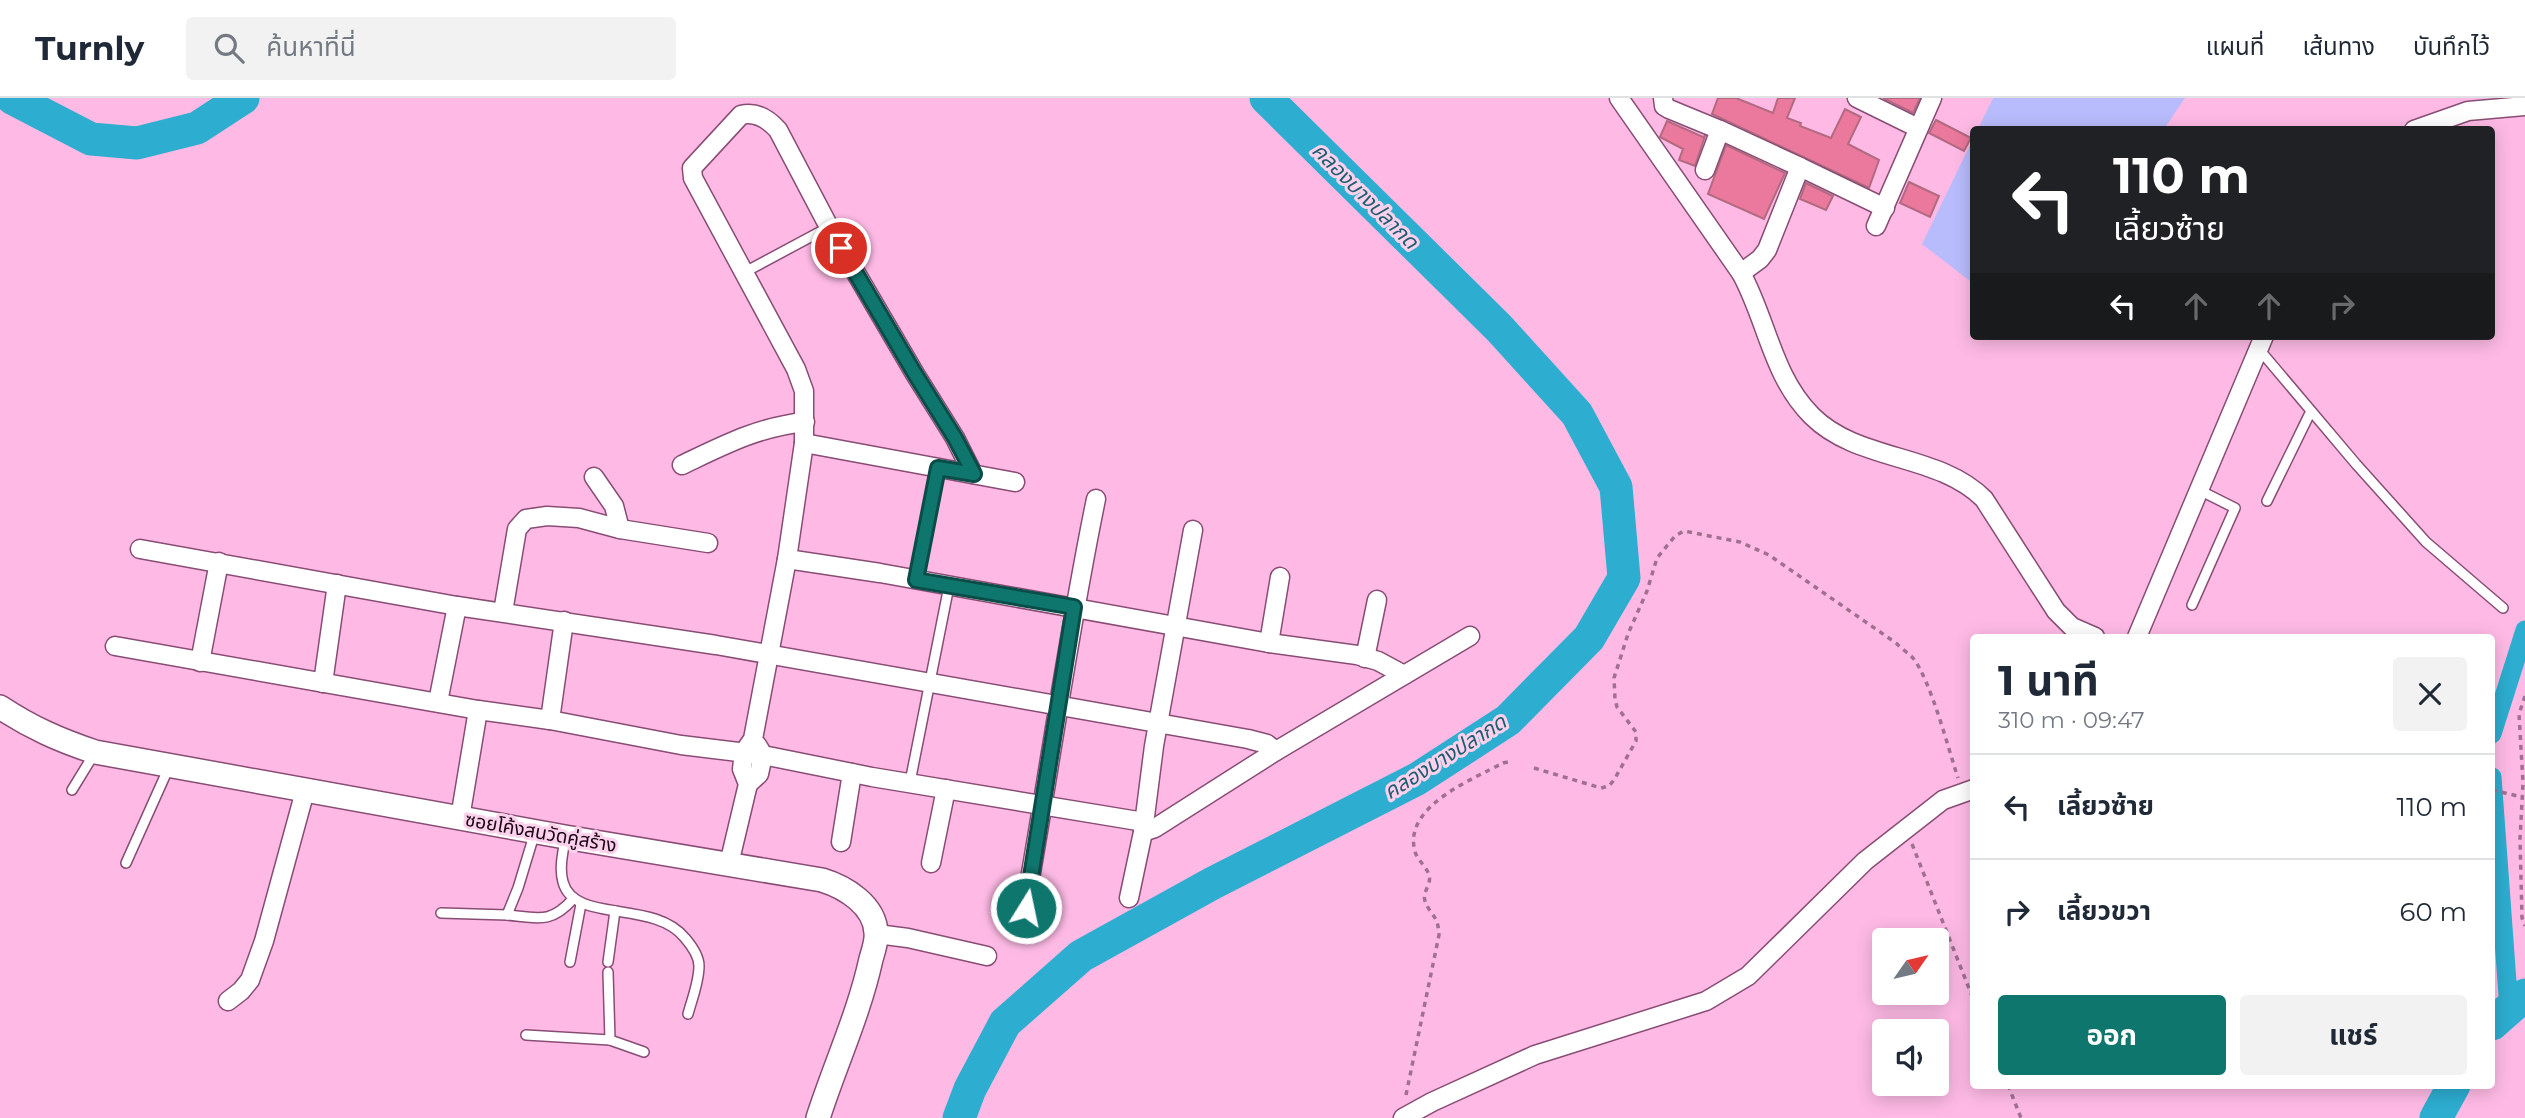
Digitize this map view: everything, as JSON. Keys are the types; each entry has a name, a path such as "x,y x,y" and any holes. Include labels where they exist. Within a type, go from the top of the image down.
{"street":[{"path":"1619,98 1741,273 1751,290 1784,380 1812,417 1828,430 1864,446 1970,484 1984,499 2056,611 2072,627 2088,634"},
{"path":"1662,98 1664,106 1669,109 1720,130 1885,208"},
{"path":"1857,98 1918,128"},
{"path":"1876,226 1932,98"},
{"path":"2425,126 2468,111 2525,106"},
{"path":"748,784 742,769 770,656 804,443 805,422 804,391 796,369 693,178 692,168 741,115 749,113 757,116 771,122 778,130 829,227 974,474"},
{"path":"1705,170 1720,130"},
{"path":"1741,273 1768,250 1800,167"},
{"path":"2138,634 2261,342"},
{"path":"682,466 740,437 776,425 805,422"},
{"path":"804,443 1015,482"},
{"path":"594,477 614,506 620,529"},
{"path":"1026,908 1074,607 1096,499"},
{"path":"503,612 517,529 526,519 547,516 579,518 620,529 708,543"},
{"path":"1129,898 1193,530"},
{"path":"140,549 457,606 716,645 1248,738 1267,744 1276,751"},
{"path":"786,559 1269,643 1365,657 1404,675"},
{"path":"200,662 219,562"},
{"path":"1269,643 1280,577"},
{"path":"323,682 337,584"},
{"path":"1365,657 1377,600"},
{"path":"438,702 457,606"},
{"path":"550,720 564,621"},
{"path":"115,646 681,745 748,746 763,754 852,773 1043,804 1155,828 1276,751 1470,635"},
{"name":"ซอยโค้งสนวัดคู่สร้าง","path":"0,706 33,728 58,740 95,752 838,884 867,908 877,933"},
{"path":"460,818 478,710"},
{"path":"729,864 748,784 759,774 763,754"},
{"path":"841,842 852,773"},
{"path":"931,863 946,789"},
{"path":"228,1001 250,980 264,942 305,791"},
{"path":"1411,1113 1535,1055 1706,1001 1748,976 1865,861 1943,800 1968,791"},
{"path":"818,1118 867,978 877,933 908,937 987,956"}],"lane":[{"path":"745,272 829,227"},
{"path":"2261,342 2311,411 2426,542 2503,608"},
{"path":"2267,501 2311,411"},
{"path":"916,580 938,468"},
{"path":"2192,605 2235,508 2199,490"},
{"path":"910,782 949,586"},
{"path":"72,790 95,752"},
{"path":"126,863 169,766"},
{"path":"508,915 536,831"},
{"path":"565,837 561,865 563,883 577,901 666,922 681,932 689,943 699,965 688,1014"},
{"path":"441,913 543,919 562,912 577,901"},
{"path":"570,962 577,901"},
{"path":"610,1040 608,967 615,911"},
{"path":"526,1035 610,1040 644,1052"}],"path":[{"path":"1534,768 1601,788 1609,786 1614,780 1636,741 1636,732 1615,699 1614,678 1657,558 1675,536 1684,531 1740,542 1769,555 1896,643 1913,658 1968,791"},
{"path":"2525,696 2519,714 2522,918 2525,926"},
{"path":"1411,1113 1439,935 1438,923 1425,901 1424,895 1430,879 1413,846 1416,830 1423,814 1444,795 1503,763 1512,761"},
{"path":"2495,791 2520,797"},
{"path":"1907,829 1970,991"},
{"path":"2010,1089 2021,1118"}],"shaded area":[{"path":"1993,98 2185,98 2166,126 1979,126"},
{"path":"1970,145 1970,281 1922,244"}],"building":[{"path":"1718,98 1736,98 1773,113 1778,98 1795,98 1787,118 1831,138 1845,109 1861,117 1848,144 1879,160 1869,188 1712,114"},
{"path":"1883,98 1920,98 1913,113"},
{"path":"1936,120 1970,140 1964,151 1929,133"},
{"path":"1667,121 1705,136 1695,166 1679,160 1683,149 1660,137"},
{"path":"1726,145 1785,173 1764,219 1708,194"},
{"path":"1909,182 1939,196 1930,217 1900,203"},
{"path":"1806,183 1833,196 1826,210 1800,199"}],"waterway":[{"name":"คลองบางปลากด","path":"12,98 91,139 137,143 197,128 243,98"},
{"name":"คลองบางปลากด","path":"959,1118 970,1089 1005,1023 1081,956 1213,883 1417,779 1508,720 1589,638 1624,578 1616,487 1577,414 1499,328 1266,98"},
{"path":"2495,725 2525,630"},
{"path":"2495,818 2509,1009"},
{"name":"คลองบางปลากด","path":"2495,1021 2525,995"},
{"name":"คลองบางปลากด","path":"2436,1118 2452,1089"}],"route":[{"path":"841,248 974,474 938,468 916,580 1074,607 1026,908"}]}
